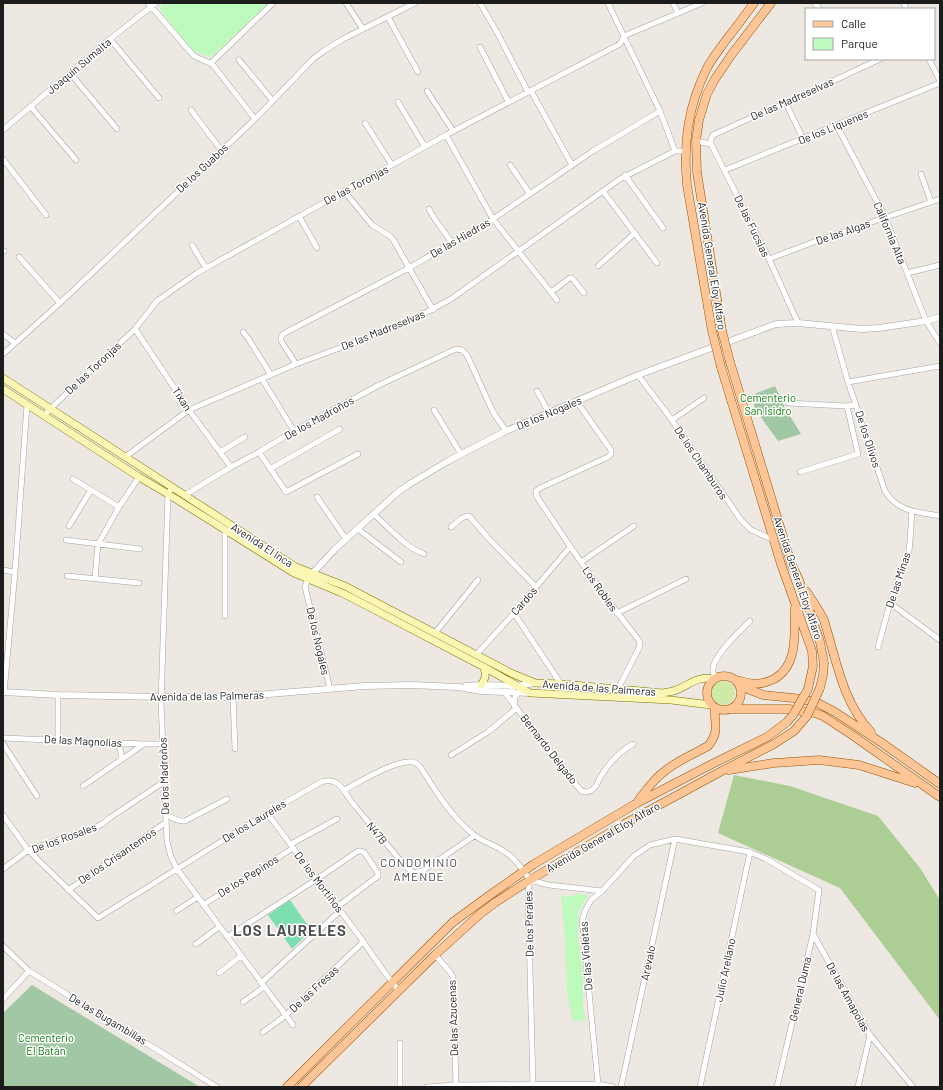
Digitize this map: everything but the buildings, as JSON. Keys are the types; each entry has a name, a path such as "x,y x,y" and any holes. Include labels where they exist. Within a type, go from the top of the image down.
{"main road":[{"name":"Avenida General Eloy Alfaro","path":"287,1087 453,922 524,871 637,803 767,737 787,722 793,715 808,689 813,666 812,651 781,564 721,367 712,330 686,173 686,138 692,106 708,67 754,3"},
{"name":"Avenida General Eloy Alfaro","path":"301,1087 435,955 480,914 530,880 624,824 774,744 794,731 807,716 820,688 824,663 818,632 799,580 791,563 722,331 697,172 696,141 699,120 706,94 732,54 770,3"},
{"name":"Avenida El Inca","path":"3,378 310,576 484,667 518,689 530,693"},
{"name":"Avenida El Inca","path":"3,389 294,573 345,586 511,674 535,683"},
{"path":"799,580 824,621 848,698 860,718 882,742"},
{"path":"731,709 736,706 741,697 738,683 753,684 771,681 785,670 790,662 793,648 795,603"},
{"path":"481,685 486,677 484,667"},
{"name":"Avenida de las Palmeras","path":"535,683 663,693 673,691 706,677 714,678 721,675 726,675 738,683 763,695 816,702 835,712 882,742 940,784"},
{"path":"637,803 664,771 708,746 715,737 716,729 713,707 706,697 707,687 714,678"},
{"name":"Avenida de las Palmeras","path":"530,693 671,700 723,710 789,709 815,713 823,716 852,735 940,797"},
{"path":"720,772 774,762 819,760 859,765 925,787"}],"street":[{"name":"Joaquín Sumaita","path":"3,130 149,5 156,3"},
{"path":"211,63 273,3"},
{"path":"346,3 363,30"},
{"name":"De los Guabos","path":"3,354 60,303 255,119 317,56 343,39 415,3"},
{"path":"480,3 572,165"},
{"path":"608,3 660,111 675,151 686,151"},
{"path":"673,3 678,13"},
{"name":"De las Toronjas","path":"44,416 135,329 157,301 206,268 425,146 620,44 624,36 678,13 689,5 702,3"},
{"path":"149,5 193,55 201,60 211,63 255,119"},
{"path":"388,17 418,72"},
{"path":"110,39 160,98"},
{"path":"480,47 508,102"},
{"path":"239,60 273,101"},
{"name":"De las Madreselvas","path":"711,144 711,138 713,135 878,60"},
{"path":"929,60 940,82"},
{"path":"70,73 117,129"},
{"name":"De los Liquenes","path":"725,170 837,126 940,82"},
{"path":"428,91 453,131"},
{"path":"398,102 425,146"},
{"path":"786,103 803,139"},
{"path":"31,107 76,160"},
{"path":"191,110 221,150"},
{"name":"De las Hiedras","path":"296,364 281,341 283,334 409,268 493,219 593,151 660,111"},
{"path":"365,123 392,165"},
{"name":"California Alta","path":"837,126 885,217 926,321 940,343"},
{"path":"446,135 493,219 557,300"},
{"path":"696,141 711,144"},
{"name":"De las Fucsias","path":"711,144 769,259 798,323"},
{"name":"De las Madreselvas","path":"125,457 190,410 296,364 367,338 433,310 451,299 625,176 675,151"},
{"path":"3,160 46,215"},
{"path":"510,165 530,194"},
{"path":"921,174 931,202"},
{"path":"625,176 663,228"},
{"path":"344,191 372,225 392,239 433,310"},
{"path":"604,191 656,262"},
{"name":"De las Algas","path":"769,259 819,240 940,199"},
{"path":"429,209 435,221 442,228 452,243"},
{"path":"299,216 317,248"},
{"path":"598,266 635,233"},
{"path":"192,245 206,268"},
{"path":"19,258 60,303"},
{"path":"907,273 940,265"},
{"path":"551,292 572,278 584,293"},
{"name":"De los Nogales","path":"330,689 305,587 306,583 310,576 334,549 398,492 408,485 461,454 506,431 638,376 776,324 798,323 861,329 879,328 926,321 940,317"},
{"name":"De los Olivos","path":"832,326 848,382 888,496 901,508 940,516"},
{"name":"Tixan","path":"135,329 231,467"},
{"path":"243,332 271,375"},
{"path":"3,334 15,343"},
{"name":"De los Madroños","path":"185,495 294,431 379,385 456,349 462,350 467,355 493,412 506,431"},
{"path":"848,382 940,366"},
{"name":"De los Chamburos","path":"638,376 672,420 741,520 751,530 774,540"},
{"path":"262,379 294,431"},
{"path":"537,391 549,413"},
{"path":"672,420 704,398"},
{"name":"Los Robles","path":"577,402 611,450 611,454 608,457 536,491 537,496 570,547 617,613 638,638 640,643 639,648 618,689"},
{"path":"788,403 847,406 856,405"},
{"path":"3,692 15,572 27,405"},
{"path":"800,472 858,454 847,406"},
{"path":"434,410 461,454"},
{"path":"270,469 340,429"},
{"path":"220,452 245,437"},
{"path":"259,452 286,492 358,454"},
{"path":"95,578 98,544 119,507 140,477"},
{"path":"73,480 119,507"},
{"name":"De los Madroños","path":"172,487 168,494 162,697 165,815 168,849 177,869 293,1026"},
{"path":"69,526 91,490"},
{"path":"317,497 346,539"},
{"name":"De las Minas","path":"878,647 890,603 909,551 912,511"},
{"path":"374,514 411,547 424,554"},
{"path":"451,527 462,518 469,516 489,539 536,587"},
{"path":"581,562 634,526"},
{"path":"358,529 401,562"},
{"path":"225,530 225,616"},
{"path":"66,540 140,549"},
{"name":"Cardos","path":"476,655 570,547"},
{"path":"3,570 15,572"},
{"path":"67,576 138,584"},
{"path":"617,613 686,579"},
{"path":"435,633 478,580"},
{"path":"890,603 940,640"},
{"path":"514,613 561,684"},
{"path":"714,678 712,670 721,651 750,621"},
{"name":"Avenida de las Palmeras","path":"458,687 481,691 504,692 535,683"},
{"name":"Avenida de las Palmeras","path":"3,692 58,695 233,697 364,686 402,685 458,687 481,685 518,689"},
{"name":"Bernardo Delgado","path":"516,707 515,696 518,689"},
{"name":"Bernardo Delgado","path":"504,692 581,791 587,792 593,789 614,759 622,750 633,744"},
{"path":"58,695 58,740"},
{"path":"233,697 235,748"},
{"path":"450,755 488,732 516,707"},
{"name":"De las Magnolias","path":"3,738 163,744"},
{"path":"118,743 121,752 121,760"},
{"path":"3,744 37,796"},
{"path":"83,786 144,744"},
{"name":"De los Perales","path":"344,790 390,767 407,762 416,763 450,811 474,836 505,852 518,864 530,880 528,890 533,1086"},
{"name":"De los Laureles","path":"68,890 98,918 267,812 323,781 330,780 336,782 344,790"},
{"name":"De los Rosales","path":"3,869 28,850 102,824 165,781"},
{"name":"N47B","path":"344,790 355,806 406,866 414,873 422,870 474,836"},
{"path":"165,815 178,821 185,821 227,798"},
{"name":"De los Mortiños","path":"267,812 399,991"},
{"path":"3,814 28,850 68,890"},
{"name":"De los Pepinos","path":"204,905 292,846 336,819"},
{"name":"De los Crisantemos","path":"68,890 166,823"},
{"name":"De las Violetas","path":"598,1084 582,921 591,900 602,891 634,856 650,845 675,838 750,852 766,859 819,890"},
{"name":"Arévalo","path":"621,1087 675,838"},
{"path":"227,937 317,880 358,851 364,852 378,873 377,877 339,909 243,1002"},
{"name":"Julio Arellano","path":"700,1087 750,852"},
{"path":"530,880 549,885 602,891"},
{"name":"General Duma","path":"777,1087 813,934 819,890"},
{"path":"176,911 198,897"},
{"path":"196,944 219,926"},
{"name":"De las Amapolas","path":"813,934 870,1035 858,1087"},
{"name":"De las Fresas","path":"263,1032 285,1016 363,942"},
{"name":"De las Bugambillas","path":"3,946 29,971 217,1087"},
{"name":"De las Azucenas","path":"435,955 454,977 456,1086"},
{"path":"219,973 241,956"},
{"path":"3,998 29,971"},
{"path":"870,1035 913,1087"},
{"path":"400,1043 400,1087"},
{"path":"427,1087 598,1084 613,1087"}],"green space":[{"path":"164,3 269,3 211,57 193,51 160,10"},
{"name":"Cementerio San Isidro","path":"775,386 785,408 801,434 778,441 755,409 752,395"},
{"path":"723,681 732,684 735,693 732,702 723,705 714,702 711,693 714,684"},
{"path":"734,775 790,786 878,816 920,868 940,900 940,1020 840,888 718,833"},
{"path":"576,894 588,895 578,912 578,937 583,972 583,1008 586,1020 573,1021 567,992 565,938 561,895 566,897"},
{"path":"290,900 311,930 292,949 268,915"},
{"name":"Cementerio El Batán","path":"32,985 200,1087 3,1087 3,1013"}],"district":[{"name":"CONDOMINIO AMENDE","path":"419,870"},
{"name":"LOS LAURELES","path":"290,931"}]}
